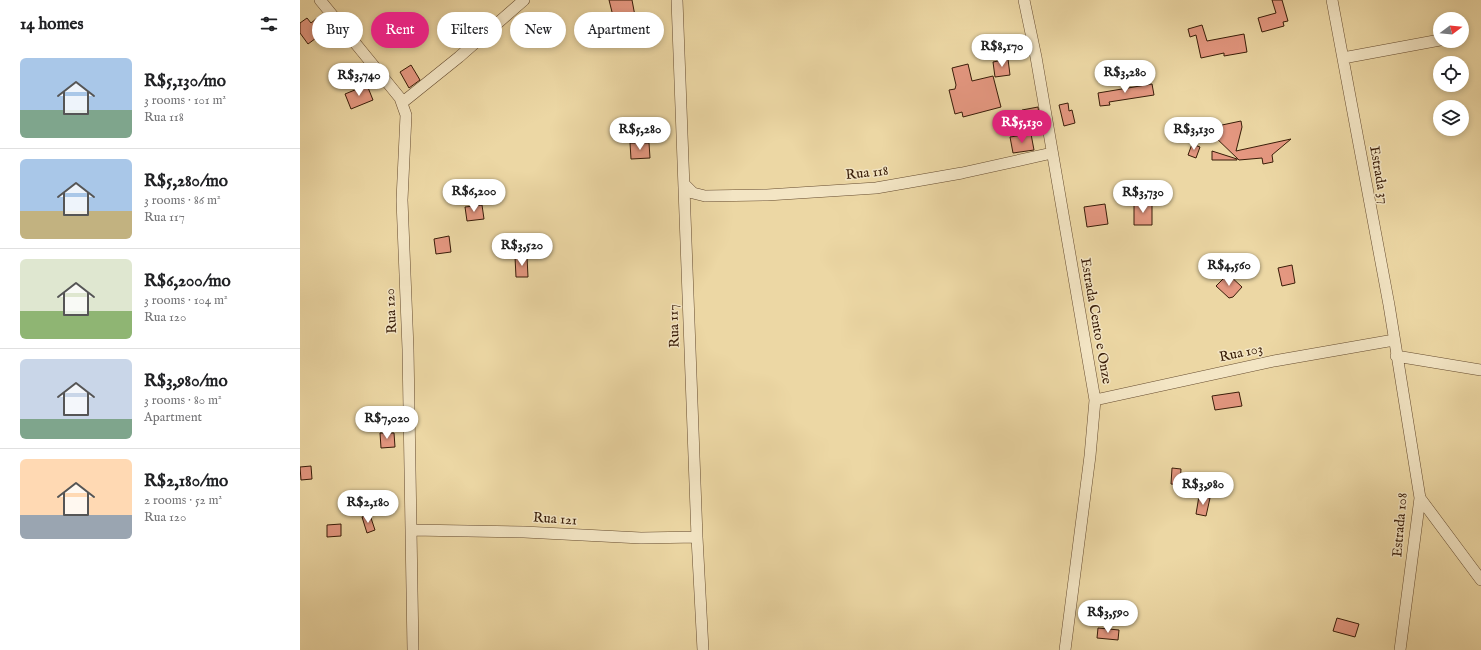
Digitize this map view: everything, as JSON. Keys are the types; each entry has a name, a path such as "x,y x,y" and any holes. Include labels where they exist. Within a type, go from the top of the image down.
{"street":[{"name":"Rua 120","path":"320,0 402,102 406,115 402,200 412,530 413,650"},
{"path":"402,102 460,57 524,0"},
{"name":"Rua 117","path":"677,0 685,185 696,537 703,650"},
{"name":"Estrada Cento e Onze","path":"1024,0 1095,400 1090,456 1065,650"},
{"name":"Estrada 37","path":"1332,0 1396,356"},
{"path":"1343,58 1433,41"},
{"name":"Rua 118","path":"685,185 693,193 705,196 850,191 948,176 1052,153"},
{"name":"Rua 103","path":"1095,400 1274,361 1394,340"},
{"path":"1396,356 1481,370"},
{"name":"Estrada 108","path":"1396,356 1420,498 1400,650"},
{"path":"1420,498 1481,580"},
{"name":"Rua 121","path":"412,530 524,532 640,538 696,537"}],"building":[{"path":"609,0 632,0 634,12 612,12"},
{"path":"1272,0 1282,0 1288,21 1283,22 1284,26 1262,32 1258,18 1276,13"},
{"path":"307,18 311,23 312,22 312,41 308,44 300,33 300,23"},
{"path":"1202,25 1207,41 1244,34 1247,52 1224,56 1224,53 1201,58 1196,35 1190,37 1188,29"},
{"path":"1008,59 1010,75 995,77 993,62"},
{"path":"968,64 972,81 993,76 1001,107 963,117 962,112 955,114 949,90 955,89 956,85 952,68"},
{"path":"411,65 420,80 409,88 400,72"},
{"path":"1152,84 1154,95 1109,102 1110,105 1100,106 1098,93"},
{"path":"367,85 373,100 351,109 345,94"},
{"path":"1068,103 1069,111 1072,110 1075,123 1064,126 1059,105"},
{"path":"1038,107 1041,129 1026,132 1022,110"},
{"path":"1241,121 1242,127 1236,151 1291,139 1272,155 1273,162 1263,164 1262,158 1239,160 1213,135 1212,130 1222,128 1222,125"},
{"path":"1031,134 1034,150 1013,153 1010,137"},
{"path":"630,143 649,143 650,158 631,159"},
{"path":"1192,144 1200,147 1196,158 1188,155"},
{"path":"1212,151 1237,159 1237,160 1212,160"},
{"path":"1134,203 1152,203 1152,225 1134,225"},
{"path":"1105,204 1108,224 1087,227 1084,207"},
{"path":"482,205 484,219 467,221 465,207"},
{"path":"449,236 451,252 436,254 434,239"},
{"path":"515,257 527,257 528,277 516,277"},
{"path":"1292,265 1295,283 1282,286 1278,268"},
{"path":"1228,274 1242,287 1233,297 1229,298 1216,286"},
{"path":"1239,392 1242,406 1215,410 1212,396"},
{"path":"380,433 394,433 395,447 381,448"},
{"path":"311,466 312,479 301,480 300,467"},
{"path":"1172,468 1181,469 1180,485 1171,484"},
{"path":"1199,496 1210,498 1206,516 1196,514"},
{"path":"370,515 375,530 367,533 362,517"},
{"path":"341,524 341,536 327,537 327,525"},
{"path":"1337,618 1359,624 1355,637 1333,631"},
{"path":"1098,628 1119,630 1118,640 1097,638"}]}
